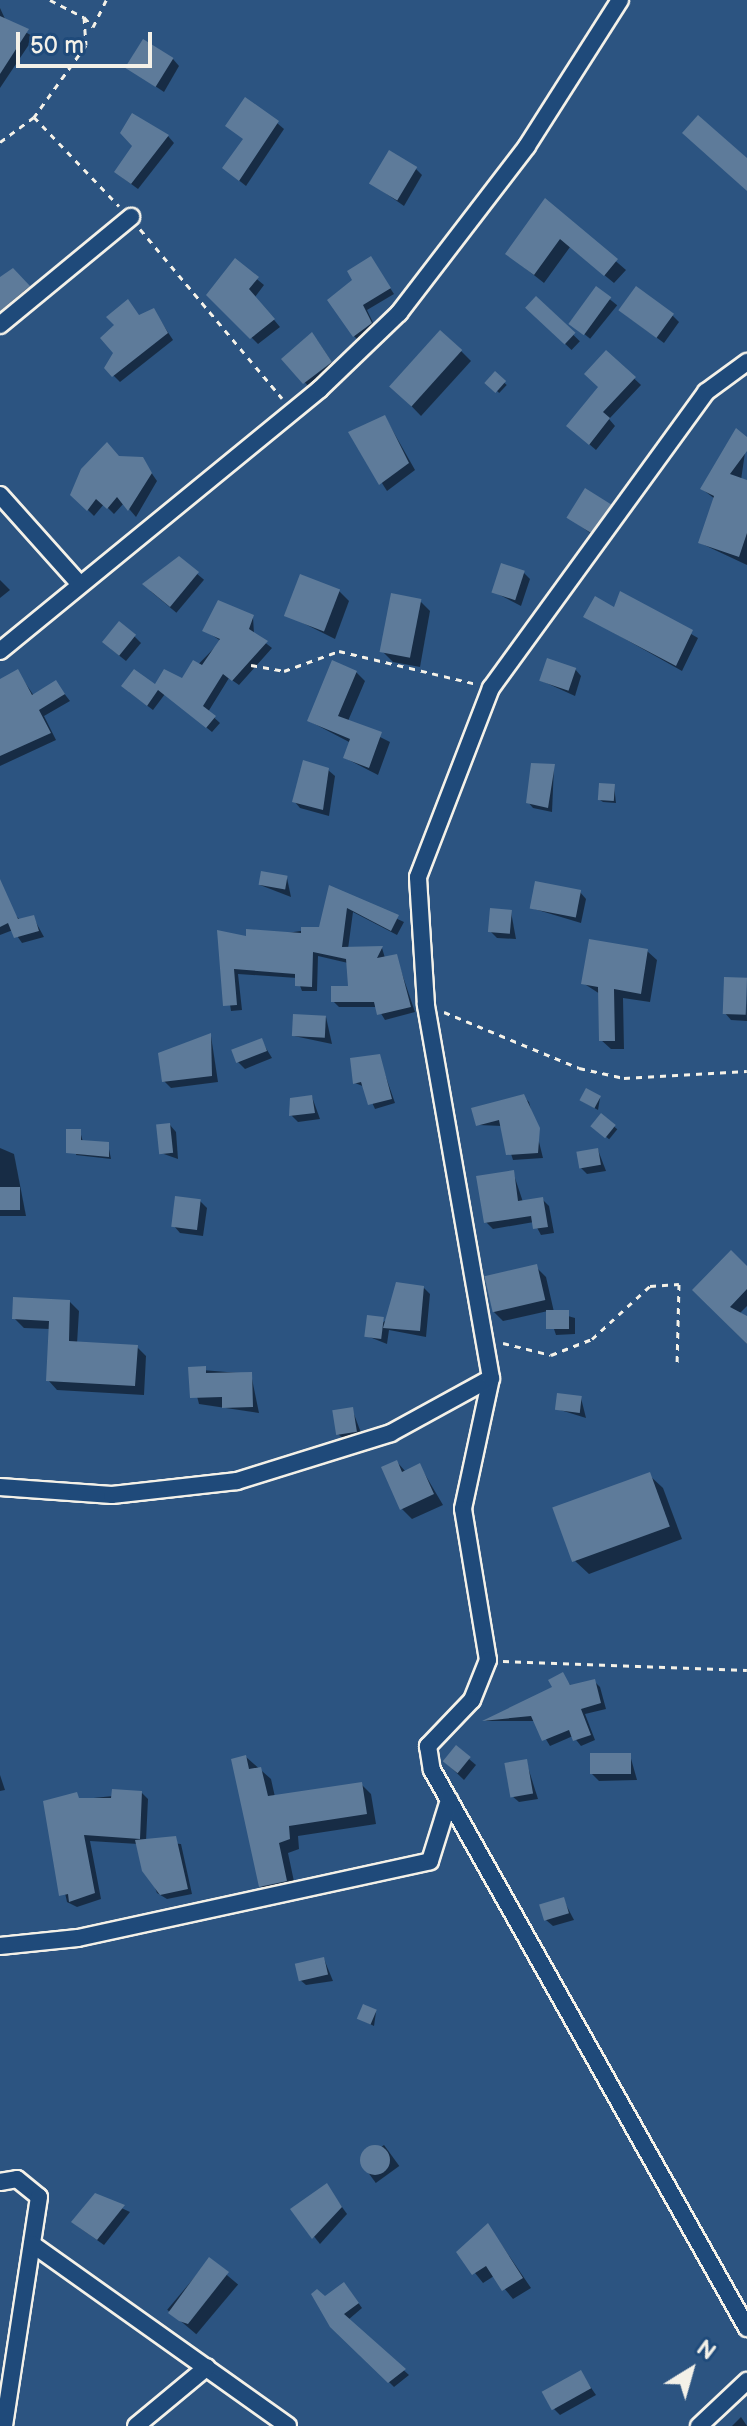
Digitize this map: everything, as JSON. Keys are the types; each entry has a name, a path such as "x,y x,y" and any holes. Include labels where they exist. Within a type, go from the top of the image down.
{"street":[{"path":"0,651 77,581 230,465 399,313 536,133 620,0"},
{"path":"0,325 131,217"},
{"path":"747,362 706,392 491,688 418,877 426,1005 491,1378 463,1509 488,1660 472,1700 428,1746 449,1800 747,2328"},
{"path":"0,495 77,581"},
{"path":"0,1487 112,1495 251,1477 391,1433 491,1378"},
{"path":"0,1946 78,1938 430,1861 449,1800"},
{"path":"0,2182 17,2179 39,2197 4,2426"},
{"path":"32,2244 288,2426"},
{"path":"136,2426 207,2367"},
{"path":"699,2426 747,2381"}],"path":[{"path":"84,17 93,27 106,0"},
{"path":"0,142 34,117"},
{"path":"251,665 284,671 339,651 491,688"},
{"path":"426,1005 579,1068 624,1078 747,1071"},
{"path":"484,1348 512,1340 551,1355 592,1339 650,1286 679,1284 677,1366"},
{"path":"488,1660 747,1670"}],"building":[{"path":"0,16 29,29 0,74"},
{"path":"143,39 174,58 156,87 125,68"},
{"path":"245,97 279,121 239,181 222,168 243,139 225,126"},
{"path":"132,113 169,135 131,184 114,172 132,146 120,133"},
{"path":"698,115 747,158 747,191 682,133"},
{"path":"389,150 417,167 397,200 369,183"},
{"path":"545,198 618,259 604,276 560,239 534,275 505,254"},
{"path":"371,256 391,288 363,305 372,323 353,337 327,300 352,280 347,271"},
{"path":"235,258 259,277 249,289 275,319 250,339 206,295"},
{"path":"13,268 30,286 0,311 0,277"},
{"path":"596,286 611,297 584,335 568,324"},
{"path":"636,286 674,314 656,338 618,310"},
{"path":"536,296 575,333 565,345 525,308"},
{"path":"128,299 139,315 154,308 168,333 112,377 104,368 113,353 100,338 114,325 106,317"},
{"path":"440,330 462,350 411,407 389,386"},
{"path":"312,332 332,362 303,384 281,359"},
{"path":"606,350 636,377 603,412 610,418 589,445 566,426 598,387 584,374"},
{"path":"495,371 506,381 495,393 484,383"},
{"path":"385,415 409,463 379,485 348,432"},
{"path":"736,428 747,437 747,451 730,474 747,480 747,533 739,557 698,543 714,496 700,489"},
{"path":"107,442 119,456 143,457 152,473 128,511 117,497 107,509 96,499 87,511 70,495 81,469"},
{"path":"585,488 611,504 593,534 566,518"},
{"path":"179,556 199,572 170,607 142,584"},
{"path":"501,563 525,571 515,600 491,592"},
{"path":"300,574 340,589 324,631 284,616"},
{"path":"620,591 693,630 676,666 583,617 595,596 614,607"},
{"path":"391,593 421,599 410,658 380,652"},
{"path":"218,600 254,615 249,629 268,641 232,681 223,674 203,706 216,716 206,728 158,690 147,706 121,686 134,669 155,684 164,669 182,678 193,660 202,665 220,639 202,631"},
{"path":"119,621 136,635 119,656 102,642"},
{"path":"547,658 576,668 568,691 539,681"},
{"path":"332,660 357,671 338,716 382,732 369,768 343,758 350,739 307,721"},
{"path":"18,669 32,695 56,680 65,694 39,710 51,733 0,756 0,679"},
{"path":"303,760 329,768 323,810 292,802"},
{"path":"531,763 555,764 548,808 526,803"},
{"path":"599,783 615,784 614,801 598,800"},
{"path":"261,871 288,876 285,889 259,885"},
{"path":"0,879 18,919 34,915 39,931 14,938 8,923 0,927"},
{"path":"535,881 581,890 576,917 530,908"},
{"path":"329,885 399,915 391,931 347,908 342,947 383,946 377,958 397,954 411,1007 377,1015 374,1002 331,1002 331,986 348,986 346,959 313,952 312,987 295,986 295,974 234,969 237,1005 223,1006 217,930 246,936 246,929 301,933 301,927 319,927"},
{"path":"490,908 512,910 510,934 488,932"},
{"path":"589,939 648,949 641,994 614,989 615,1041 599,1041 598,987 581,984"},
{"path":"724,977 747,978 746,1015 723,1014"},
{"path":"293,1014 326,1016 325,1038 292,1036"},
{"path":"211,1033 212,1076 162,1082 158,1053"},
{"path":"262,1038 267,1051 236,1063 231,1050"},
{"path":"380,1054 392,1099 368,1105 361,1082 353,1084 350,1058"},
{"path":"586,1088 601,1096 594,1108 579,1100"},
{"path":"524,1094 540,1128 538,1153 506,1155 499,1120 476,1126 471,1108"},
{"path":"312,1095 315,1113 289,1116 290,1098"},
{"path":"601,1113 616,1125 605,1138 590,1126"},
{"path":"170,1123 173,1153 159,1154 156,1124"},
{"path":"66,1129 81,1129 81,1140 109,1142 109,1157 66,1153"},
{"path":"598,1148 601,1165 579,1169 576,1152"},
{"path":"514,1170 518,1201 543,1197 548,1227 533,1229 531,1216 484,1223 476,1176"},
{"path":"0,1187 20,1187 20,1210 0,1210"},
{"path":"175,1196 201,1199 197,1230 171,1227"},
{"path":"731,1250 747,1266 747,1289 730,1307 747,1316 747,1344 692,1290"},
{"path":"537,1264 545,1300 493,1312 484,1276"},
{"path":"396,1282 424,1286 420,1331 383,1328"},
{"path":"13,1297 70,1300 69,1341 138,1345 135,1386 46,1381 49,1321 12,1319"},
{"path":"546,1310 569,1310 569,1329 546,1329"},
{"path":"367,1315 384,1317 381,1339 364,1337"},
{"path":"206,1366 206,1373 252,1372 253,1407 222,1408 222,1397 190,1398 188,1367"},
{"path":"557,1393 582,1396 580,1413 555,1410"},
{"path":"353,1407 357,1432 336,1435 332,1410"},
{"path":"397,1460 402,1472 420,1463 434,1494 400,1510 381,1467"},
{"path":"650,1472 670,1527 572,1562 552,1508"},
{"path":"563,1672 570,1685 595,1679 601,1703 581,1709 591,1735 573,1741 569,1730 542,1741 531,1716 482,1721 552,1687 548,1680"},
{"path":"456,1745 471,1757 458,1773 443,1761"},
{"path":"590,1753 631,1753 631,1774 590,1774"},
{"path":"246,1755 249,1769 261,1767 268,1796 362,1782 367,1814 289,1826 290,1839 279,1843 287,1881 259,1887 231,1759"},
{"path":"527,1759 533,1793 510,1797 504,1763"},
{"path":"112,1789 142,1791 140,1839 84,1835 95,1893 69,1902 68,1894 59,1896 43,1801 77,1792 79,1798 111,1798"},
{"path":"176,1836 188,1889 160,1895 142,1871 135,1840"},
{"path":"564,1897 569,1913 544,1921 539,1905"},
{"path":"324,1957 328,1975 299,1981 295,1964"},
{"path":"363,2004 377,2010 371,2025 357,2019"},
{"path":"375,2145 386,2149 390,2160 386,2171 375,2175 364,2171 360,2160 364,2149"},
{"path":"327,2183 342,2207 312,2239 290,2209"},
{"path":"95,2193 125,2205 97,2240 71,2222"},
{"path":"488,2223 523,2278 502,2291 486,2266 472,2275 456,2252"},
{"path":"209,2257 229,2272 188,2324 179,2321 168,2313"},
{"path":"344,2282 359,2303 344,2314 406,2369 388,2383 330,2327 311,2294 317,2289 325,2296"},
{"path":"581,2370 591,2388 552,2410 542,2392"}]}
